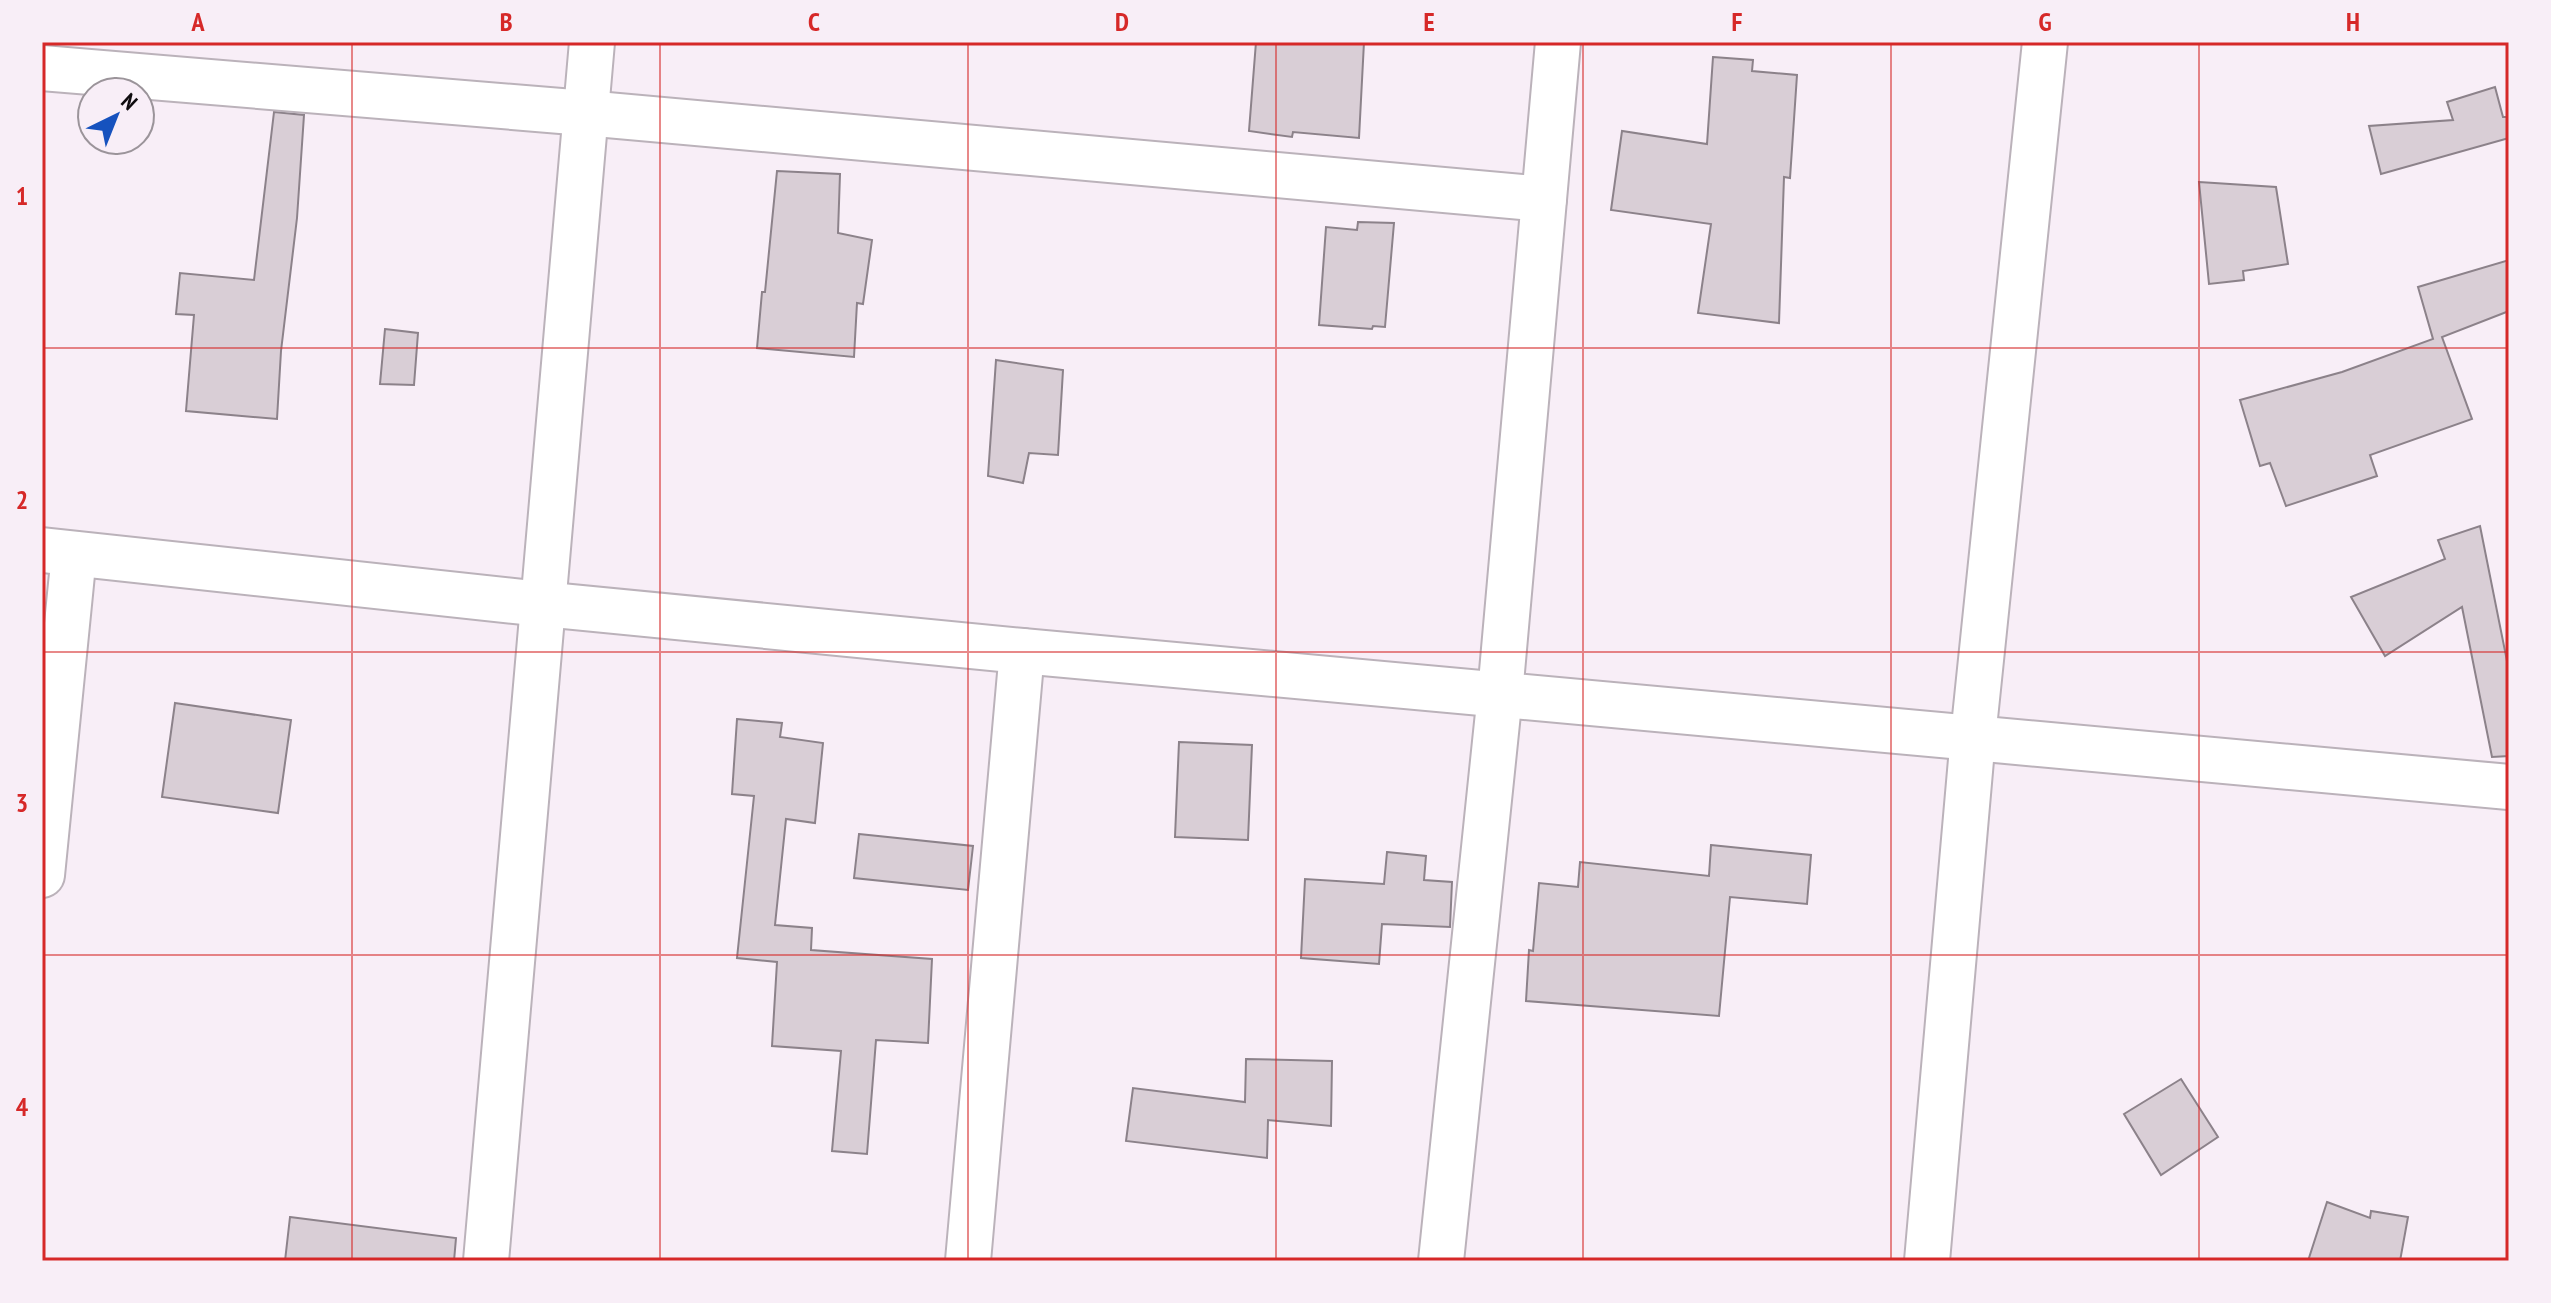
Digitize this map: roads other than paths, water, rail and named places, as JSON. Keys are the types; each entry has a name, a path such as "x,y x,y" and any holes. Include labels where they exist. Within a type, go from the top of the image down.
{"street":[{"path":"486,1261 592,42"},
{"path":"1441,1261 1500,694 1558,42"},
{"path":"1927,1261 1973,737 2045,42"},
{"path":"42,68 1544,199"},
{"path":"42,875 58,552 1022,651 2509,787"},
{"path":"968,1261 1022,651"}]}
